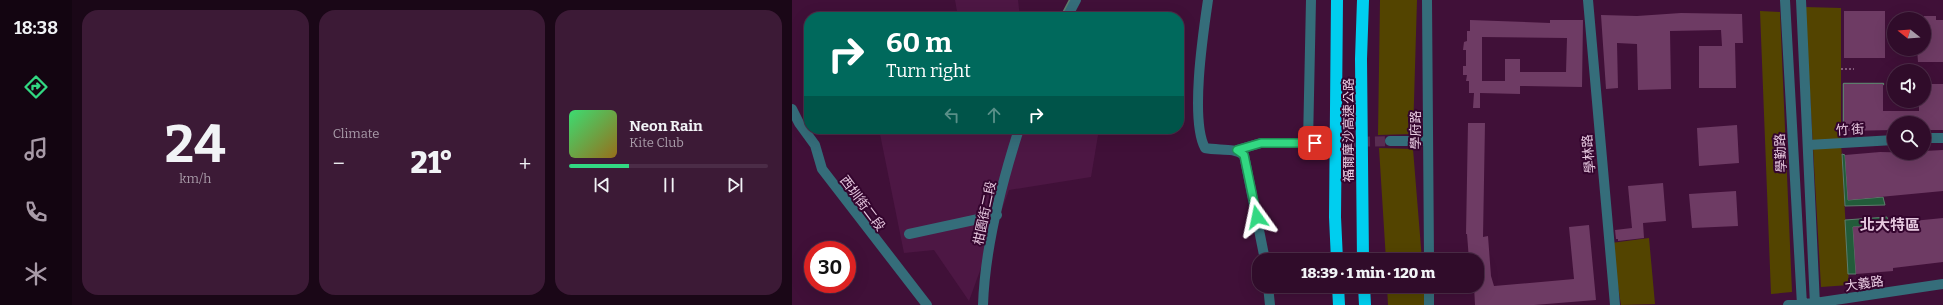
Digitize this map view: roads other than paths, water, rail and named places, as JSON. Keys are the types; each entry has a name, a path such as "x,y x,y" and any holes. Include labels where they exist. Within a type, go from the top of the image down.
{"highway":[{"name":"福爾摩沙高速公路","path":"1337,0 1337,253"},
{"name":"福爾摩沙高速公路","path":"1363,0 1361,67 1363,253"},
{"path":"1338,293 1339,305"},
{"path":"1364,293 1365,305"}],"street":[{"path":"1070,12 1076,0"},
{"path":"1208,0 1201,46 1198,126 1205,148 1215,150 1237,150 1261,143 1311,143 1311,0"},
{"name":"學府路","path":"1427,0 1429,253"},
{"name":"學林路","path":"1588,0 1615,305"},
{"name":"學勤路","path":"1785,0 1801,304"},
{"path":"1801,0 1815,304"},
{"name":"西圳街二段","path":"792,109 804,130"},
{"name":"西圳街二段","path":"807,134 815,145 822,169 894,265 927,305"},
{"name":"柑園街二段","path":"983,305 988,257 996,215 1018,134"},
{"path":"1931,138 1943,138"},
{"path":"1390,141 1428,140"},
{"name":"竹 街","path":"1808,145 1887,140"},
{"path":"1237,150 1244,155 1264,253"},
{"path":"909,234 996,215"},
{"name":"大義路","path":"1788,305 1815,304 1943,284"},
{"path":"1269,293 1270,305"},
{"path":"1429,293 1430,305"}],"waterway":[{"path":"1064,12 1070,0"},
{"path":"1844,131 1844,84 1883,84"}],"tunnel":[{"path":"1315,143 1390,141"}],"district":[{"name":"北大特區","path":"1890,225"}]}
